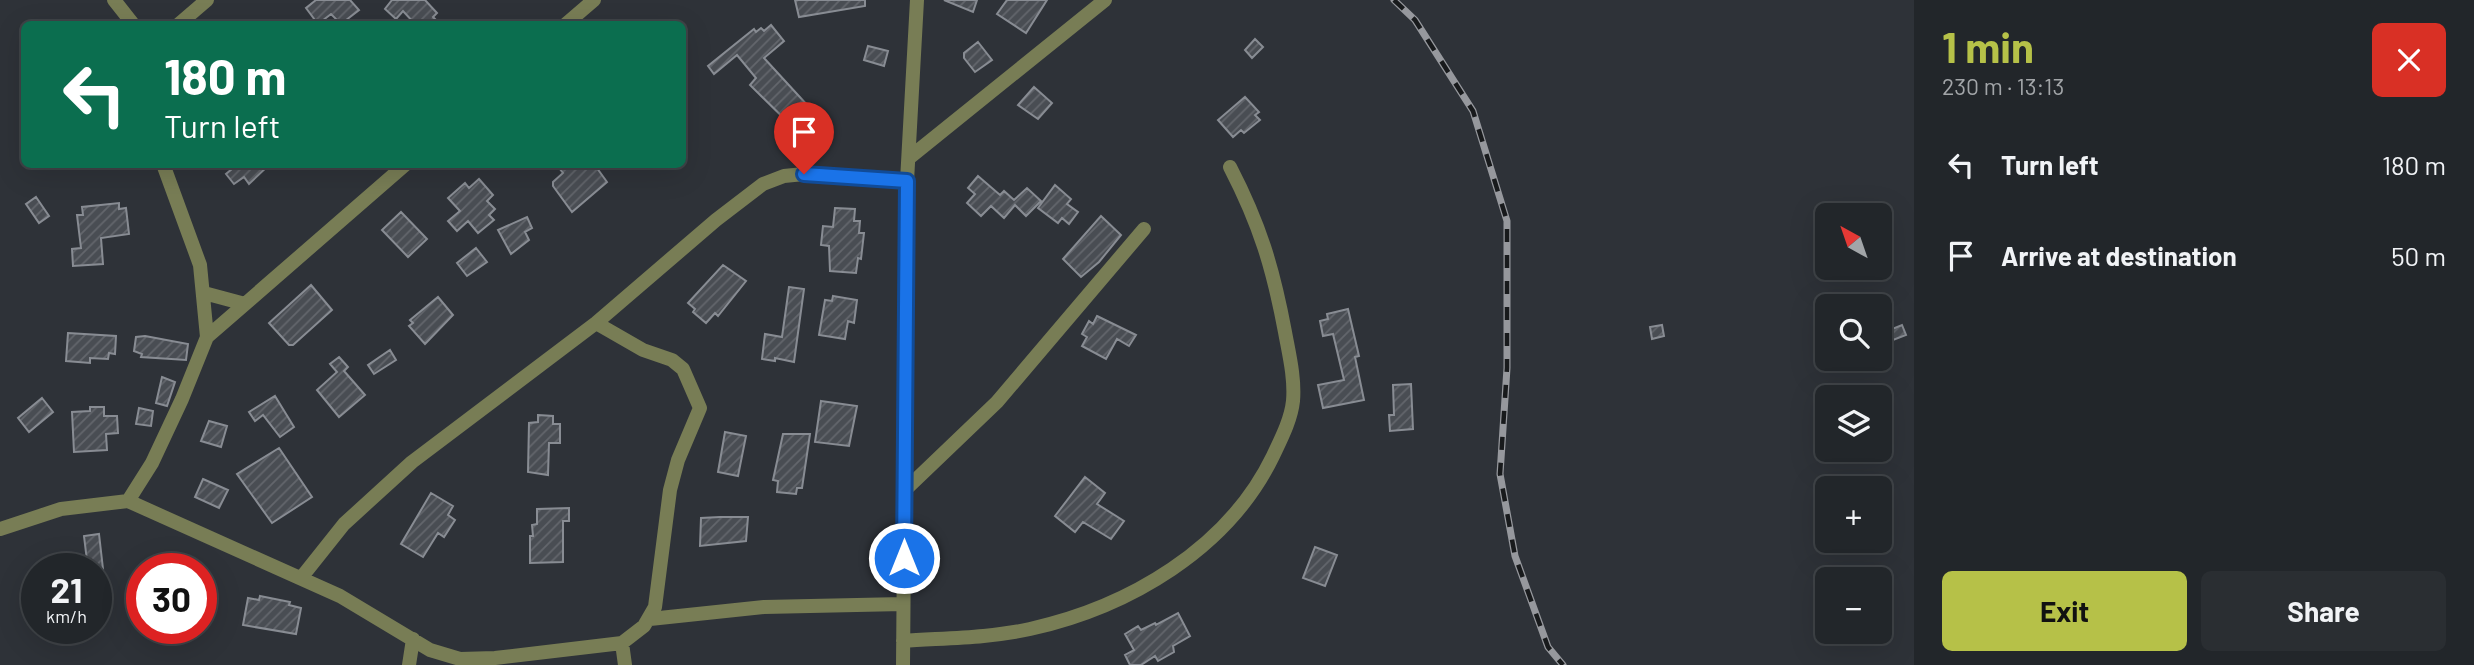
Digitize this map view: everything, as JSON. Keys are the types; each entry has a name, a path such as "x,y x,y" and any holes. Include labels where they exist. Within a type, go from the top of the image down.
{"street":[{"path":"114,0 131,21"},
{"path":"182,21 207,0"},
{"path":"570,21 594,0"},
{"path":"903,665 907,181 917,0"},
{"path":"909,158 1105,0"},
{"path":"903,641 1029,629 1077,615 1124,596 1164,575 1198,551 1239,512 1266,470 1284,433 1293,402 1292,366 1275,279 1256,218 1230,167"},
{"path":"164,168 200,265 207,337"},
{"path":"128,501 167,431 207,337 401,168"},
{"path":"301,578 344,524 381,489 448,433 596,323 716,220 763,184 784,176 804,174 907,181"},
{"path":"904,491 997,402 1144,229"},
{"path":"204,293 245,304"},
{"path":"0,529 61,509 128,501 340,596 430,650 460,659 495,658 622,643 650,619 655,607 670,490 678,460 700,408 683,369 672,360 643,350 596,323"},
{"path":"650,619 764,607 903,604"},
{"path":"409,665 413,639"},
{"path":"622,643 625,665"}],"building":[{"path":"316,0 350,0 359,10 345,21 338,21 331,14 322,21 316,21 306,8"},
{"path":"392,0 425,0 437,13 433,17 437,21 412,21 403,11 396,19 385,9"},
{"path":"795,0 865,0 865,6 799,17"},
{"path":"944,0 977,0 973,12"},
{"path":"1007,0 1047,0 1026,33 997,14"},
{"path":"771,25 784,41 764,58 820,119 802,136 750,85 756,78 737,55 714,74 708,66 754,29 756,32 761,28 764,31"},
{"path":"1255,39 1263,47 1252,58 1245,50"},
{"path":"978,42 992,60 975,72 964,58 964,53"},
{"path":"868,46 888,51 884,66 864,60"},
{"path":"1034,87 1052,103 1038,119 1018,105"},
{"path":"1245,97 1259,112 1255,115 1260,120 1244,133 1241,130 1233,137 1218,120"},
{"path":"233,168 266,168 249,184 244,177 234,184 226,174"},
{"path":"559,168 597,168 607,182 572,212 553,186 553,182 563,173"},
{"path":"978,176 1000,195 1004,191 1014,200 1027,188 1041,201 1026,216 1015,205 1004,218 991,206 981,216 967,203 975,194 968,188"},
{"path":"479,179 493,195 487,201 495,209 489,215 494,220 478,233 468,221 457,231 448,221 460,211 448,198 465,183 469,188"},
{"path":"1055,185 1071,199 1067,204 1078,212 1069,224 1062,218 1058,223 1038,208"},
{"path":"36,197 49,216 39,223 26,204"},
{"path":"119,203 119,209 126,208 129,234 101,238 103,264 73,266 72,249 81,248 77,215 83,215 82,207"},
{"path":"835,208 855,209 854,221 860,221 859,233 864,233 861,259 858,258 856,273 830,271 829,246 821,245 823,226 833,227"},
{"path":"401,212 427,239 408,257 382,230"},
{"path":"1101,216 1121,235 1099,262 1081,277 1063,259"},
{"path":"527,217 532,228 525,232 529,240 511,254 498,230"},
{"path":"476,248 487,262 467,276 457,263"},
{"path":"723,265 746,281 718,316 715,313 706,323 693,312 695,309 688,303"},
{"path":"311,285 332,310 293,345 289,345 269,323"},
{"path":"789,287 804,289 794,362 775,358 775,361 762,359 765,334 782,337"},
{"path":"833,296 857,300 854,323 848,321 845,339 819,335 825,300 832,301"},
{"path":"438,297 453,315 425,344 409,326 413,323 410,320"},
{"path":"1348,309 1359,356 1355,357 1364,400 1323,408 1318,385 1344,380 1333,334 1323,336 1320,321 1328,319 1327,314"},
{"path":"1097,316 1136,335 1129,346 1117,339 1106,359 1082,346 1087,337 1082,334 1089,321 1093,324"},
{"path":"1662,325 1664,336 1652,339 1650,327"},
{"path":"1902,325 1906,335 1892,340 1892,329"},
{"path":"68,333 116,336 115,354 109,353 108,359 90,358 90,363 66,361"},
{"path":"145,336 188,344 186,360 141,357 142,354 134,351 136,337"},
{"path":"390,350 396,360 374,374 368,365"},
{"path":"339,357 348,367 344,371 365,395 339,417 317,390 337,372 330,364"},
{"path":"162,377 175,382 167,406 156,403"},
{"path":"1411,384 1413,429 1390,431 1389,415 1394,415 1393,385"},
{"path":"275,396 294,427 280,437 263,415 255,421 249,412"},
{"path":"42,398 53,412 29,432 18,418"},
{"path":"821,401 857,406 849,446 815,442"},
{"path":"90,407 104,407 104,416 117,416 118,433 106,434 107,450 74,452 72,412 90,411"},
{"path":"139,408 153,411 151,426 136,424"},
{"path":"538,415 553,416 553,424 560,424 560,443 549,443 548,475 528,472 529,423 538,422"},
{"path":"209,421 227,426 221,447 201,441"},
{"path":"725,432 746,436 738,476 718,472"},
{"path":"783,434 810,434 802,488 797,488 796,494 777,492 778,481 773,480"},
{"path":"279,448 312,497 272,523 237,474"},
{"path":"1085,477 1105,493 1097,504 1124,521 1111,539 1083,522 1075,532 1055,516"},
{"path":"203,479 228,490 219,508 195,497"},
{"path":"431,493 453,506 448,515 455,520 444,537 438,533 423,557 401,544"},
{"path":"569,508 569,521 563,521 563,562 530,563 530,536 533,536 532,525 537,524 537,509"},
{"path":"748,517 746,541 700,546 701,518"},
{"path":"99,534 101,553 86,553 84,536"},
{"path":"1315,547 1337,555 1325,586 1303,578"},
{"path":"260,596 290,602 289,605 301,608 296,634 243,625 248,598 259,600"},
{"path":"1178,613 1190,636 1173,646 1174,652 1158,661 1155,656 1141,665 1130,665 1125,655 1134,650 1125,634 1138,626 1141,630 1155,623 1156,625"}],"railway":[{"path":"1394,0 1415,20 1473,111 1507,221 1507,368 1500,474 1515,556 1548,647 1563,665"}],"route":[{"path":"804,174 907,181 904,558"}]}
